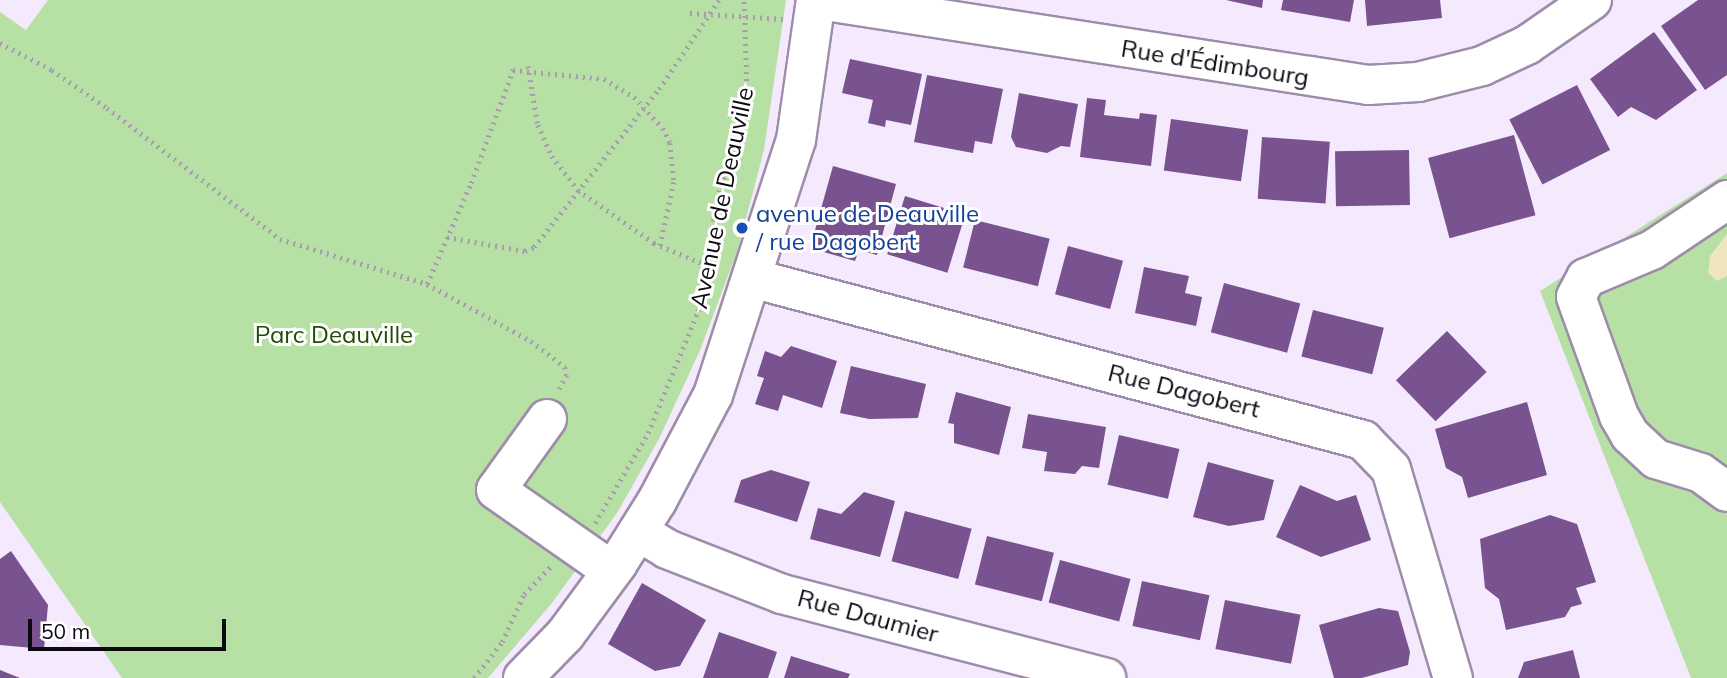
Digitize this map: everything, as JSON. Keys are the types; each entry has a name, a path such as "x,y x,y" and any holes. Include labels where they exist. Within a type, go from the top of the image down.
{"street":[{"name":"Rue d'Édimbourg","path":"808,7 1368,85 1418,82 1482,66 1527,45 1592,0"},
{"name":"Avenue de Deauville","path":"523,678 565,635 639,532 713,395 755,279 798,132 808,7"},
{"path":"1727,200 1652,250 1586,278 1576,297 1619,416 1630,435 1656,459 1701,473 1727,492"},
{"name":"Rue Dagobert","path":"755,279 1363,440 1384,458 1394,476 1453,678"},
{"path":"547,419 496,490 612,571"},
{"name":"Rue Daumier","path":"639,532 667,549 782,594 1106,678"}],"path":[{"path":"447,237 525,251 543,237 645,108 719,0"},
{"name":"Avenue de Deauville","path":"592,527 625,476 669,388 698,311 716,199 747,102 744,0"},
{"path":"690,13 746,16 808,7"},
{"path":"0,43 52,69 280,239 427,284 531,341 565,367 567,375 546,408 547,419"},
{"path":"528,68 538,125 551,156 578,190 660,246 706,265"},
{"path":"427,284 513,70 528,68 604,79 645,108 663,128 673,161 674,182 660,246"},
{"path":"474,678 502,642 529,587 559,559"}],"green space":[{"name":"Parc Deauville","path":"48,0 786,0 764,150 738,249 701,348 659,439 617,513 552,603 488,678 122,678 0,502 0,12 26,30"},
{"path":"1727,173 1727,678 1691,678 1540,291"}],"sand":[{"path":"1727,234 1727,276 1717,281 1708,273 1710,256"}],"building":[{"path":"1226,0 1263,0 1262,8"},
{"path":"1283,0 1354,0 1350,22 1281,10"},
{"path":"1365,0 1440,0 1442,18 1367,26"},
{"path":"1698,0 1727,0 1727,75 1705,90 1661,26"},
{"path":"1654,32 1697,90 1656,120 1631,107 1618,117 1590,79"},
{"path":"850,59 922,74 911,125 886,120 885,127 868,123 873,100 842,93"},
{"path":"927,75 1003,89 992,144 975,141 973,153 914,142"},
{"path":"1577,85 1610,150 1542,185 1509,120"},
{"path":"1019,93 1078,104 1070,147 1061,146 1047,153 1016,147 1011,137"},
{"path":"1087,98 1106,100 1104,115 1139,119 1140,113 1157,115 1151,166 1080,157"},
{"path":"1171,119 1248,130 1241,181 1164,170"},
{"path":"1514,135 1535,215 1450,238 1428,158"},
{"path":"1262,137 1330,142 1326,204 1258,199"},
{"path":"1409,150 1410,205 1336,206 1335,151"},
{"path":"833,166 896,184 877,255 859,250 855,261 810,248"},
{"path":"905,196 965,214 947,273 887,254"},
{"path":"975,220 1050,239 1038,286 963,268"},
{"path":"1068,246 1123,261 1110,309 1055,294"},
{"path":"1144,267 1189,276 1185,293 1202,297 1196,326 1135,313"},
{"path":"1224,283 1300,303 1287,353 1211,332"},
{"path":"1313,310 1384,328 1372,374 1301,357"},
{"path":"1447,331 1487,372 1436,421 1396,380"},
{"path":"791,346 837,361 822,408 783,395 778,411 755,404 764,378 757,376 765,351 781,357"},
{"path":"851,366 926,384 918,418 869,419 840,413"},
{"path":"956,392 1011,407 999,455 954,443 954,424 948,423"},
{"path":"1527,402 1547,475 1468,498 1462,477 1446,468 1435,429"},
{"path":"1028,414 1106,427 1099,468 1082,466 1075,474 1044,471 1047,452 1022,448"},
{"path":"1119,435 1179,449 1168,499 1108,485"},
{"path":"1208,462 1274,480 1264,520 1229,526 1193,517"},
{"path":"771,470 810,482 797,522 734,502 741,480"},
{"path":"1300,485 1337,501 1356,495 1371,540 1321,557 1276,537"},
{"path":"864,492 895,501 880,557 810,539 818,508 841,514"},
{"path":"905,511 972,529 958,579 892,561"},
{"path":"1550,515 1577,524 1596,582 1576,588 1582,604 1571,607 1565,617 1506,630 1499,599 1485,588 1480,539"},
{"path":"987,536 1054,553 1042,601 975,585"},
{"path":"11,551 48,605 44,649 0,645 0,559"},
{"path":"1060,560 1131,579 1119,621 1049,603"},
{"path":"1142,581 1209,595 1200,640 1132,626"},
{"path":"642,583 706,620 680,666 655,671 608,644"},
{"path":"1225,600 1301,615 1291,664 1215,649"},
{"path":"1379,608 1398,611 1410,652 1408,665 1362,678 1334,678 1319,625"},
{"path":"719,632 777,652 768,678 703,678"},
{"path":"1573,650 1580,678 1518,678 1524,662"},
{"path":"791,656 850,674 848,678 784,678"},
{"path":"0,670 20,678 0,678"}],"place":[{"name":"avenue de Deauville / rue Dagobert","path":"742,228"}]}
